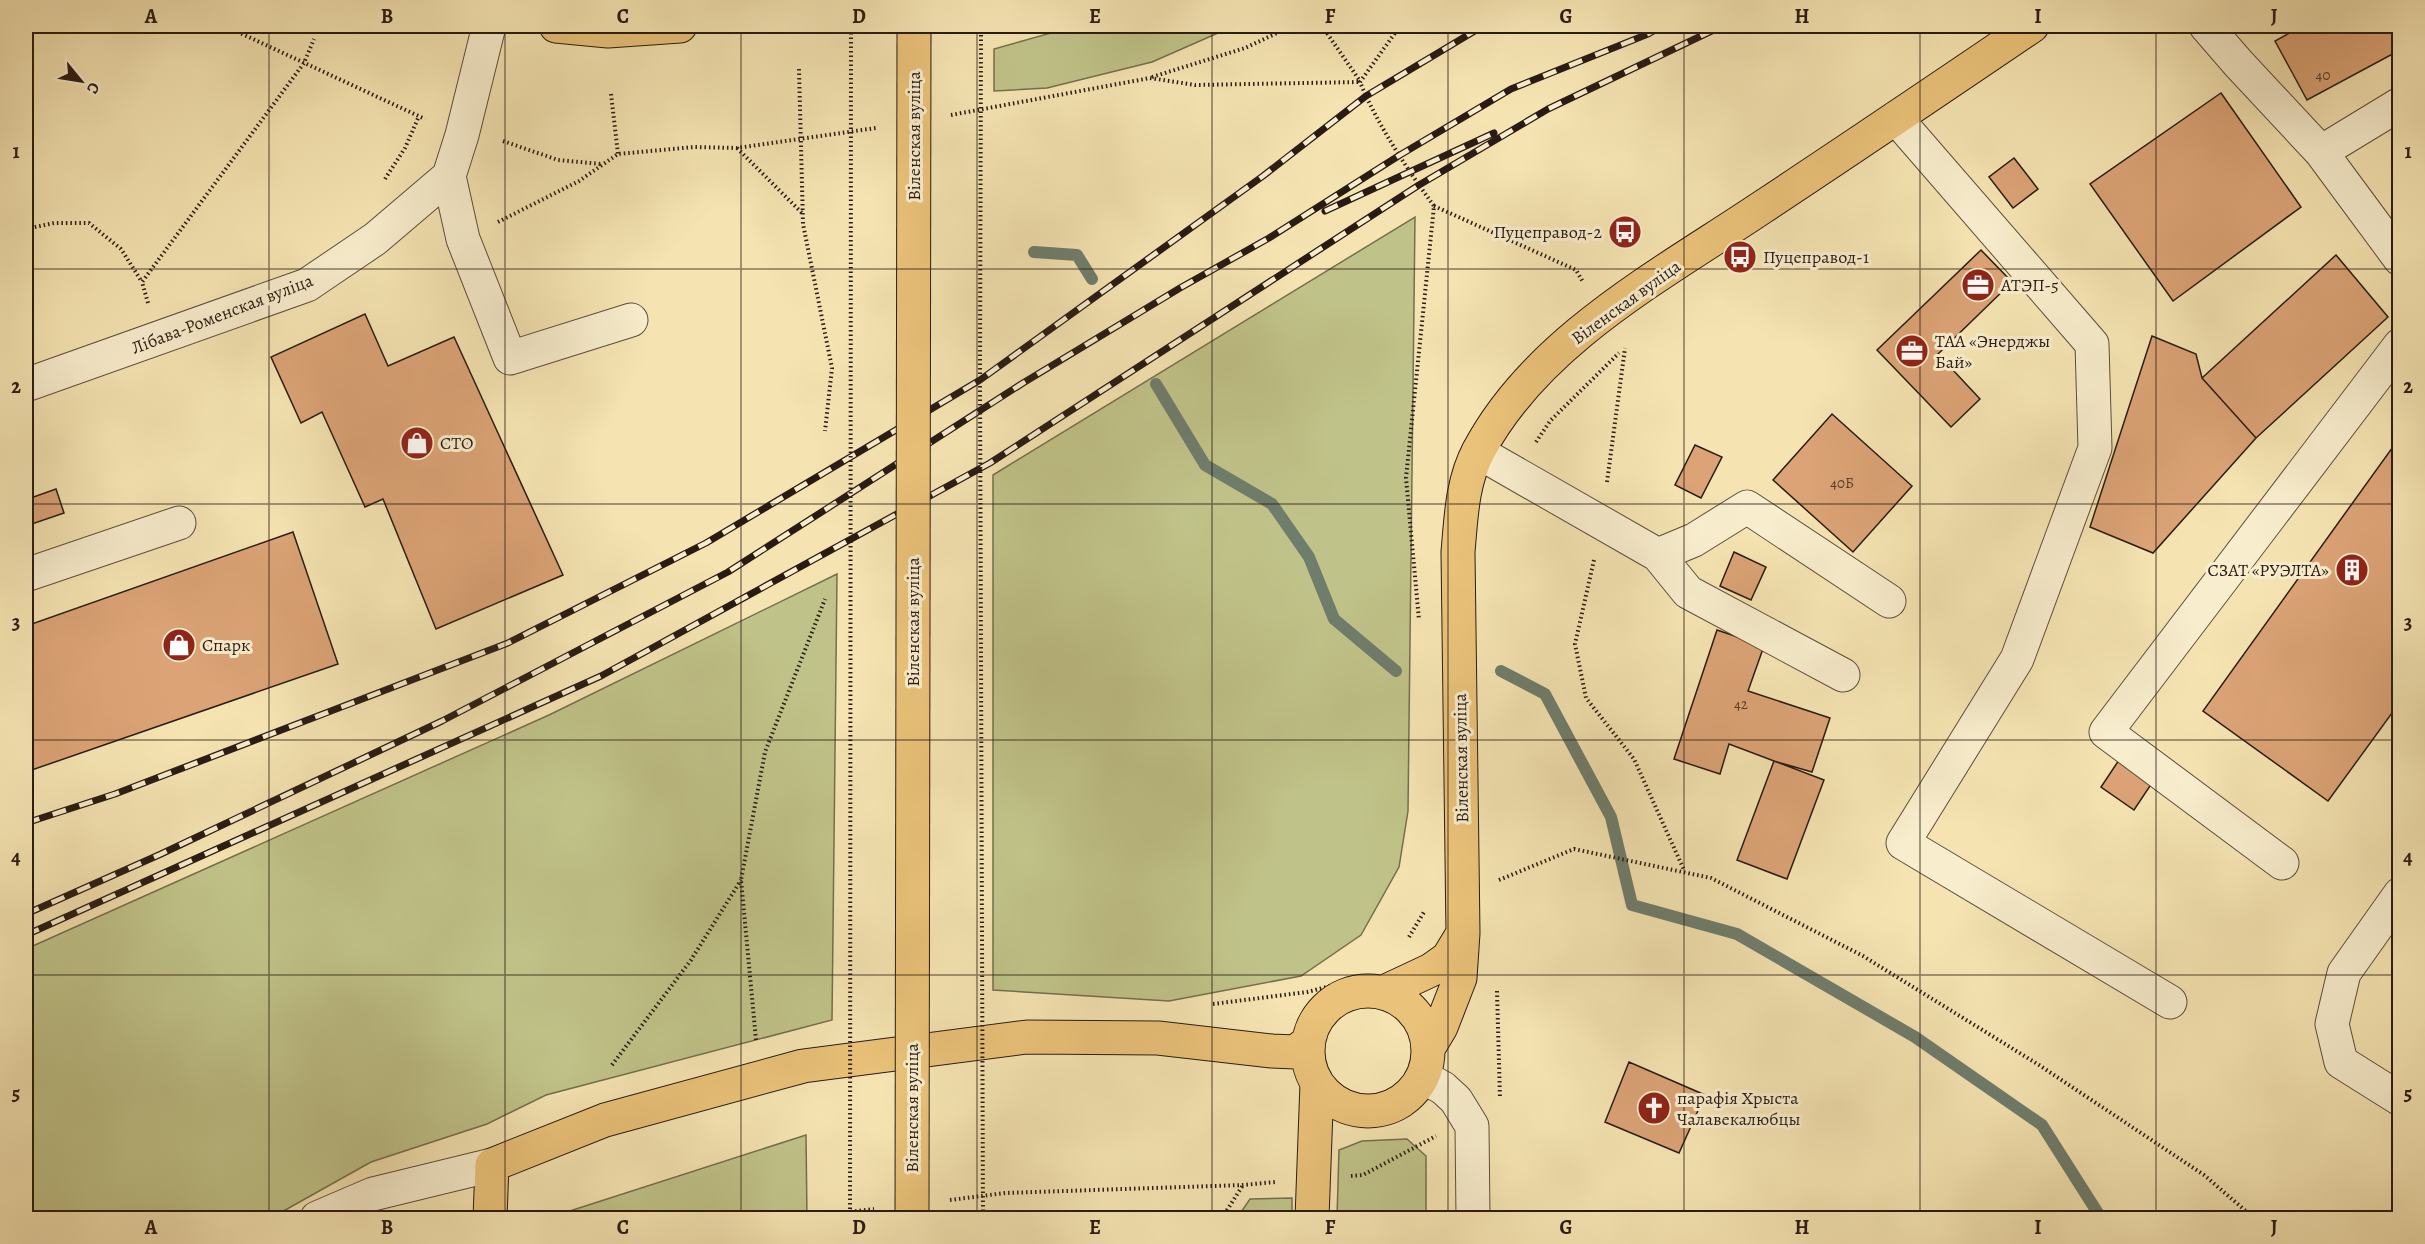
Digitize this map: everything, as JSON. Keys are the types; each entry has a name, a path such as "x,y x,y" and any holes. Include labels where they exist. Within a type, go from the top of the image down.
{"main road":[{"path":"556,26 609,31 680,26"},
{"name":"Віленская вуліца","path":"912,1218 914,26"},
{"name":"Віленская вуліца","path":"1426,1062 1460,978 1463,933 1458,552 1463,498 1478,452 1504,410 1534,374 1603,315 2032,26"},
{"path":"1384,992 1431,970 1448,958 1463,933"},
{"path":"490,1218 492,1165 605,1120 803,1065 1027,1036 1158,1038 1272,1052 1295,1052 1311,1062 1332,1099 1351,1108 1375,1111 1390,1108 1404,1100 1426,1062 1426,1032 1415,1012 1398,997 1384,992 1368,990 1338,997 1324,1009 1314,1024 1311,1062 1312,1218"},
{"path":"1313,1166 1320,1133 1331,1121 1351,1108"}],"street":[{"path":"489,26 462,135 449,176 463,239 510,358 631,320"},
{"path":"2206,26 2321,152 2400,259"},
{"path":"2321,152 2400,104"},
{"path":"1896,118 2092,344 2095,448 2017,659 1903,843 2170,1002"},
{"name":"Лібава-Роменская вуліца","path":"26,385 307,285 375,239 449,176"},
{"path":"2282,863 2106,732 2400,345"},
{"path":"1478,452 1658,555 1688,592 1843,675"},
{"path":"1658,555 1694,540 1747,507 1889,601"},
{"path":"26,575 179,524"},
{"path":"2400,894 2344,973 2332,1024 2341,1062 2400,1099"},
{"path":"1426,1062 1472,1126 1473,1218"},
{"path":"317,1218 373,1194 492,1165"}],"path":[{"path":"225,26 425,119"},
{"path":"850,1218 851,26"},
{"path":"981,26 983,1218"},
{"path":"1150,78 1245,48 1292,26"},
{"path":"1322,26 1360,82 1409,171 1434,206 1406,478 1420,631"},
{"path":"1360,82 1400,26"},
{"path":"142,282 304,63 314,39"},
{"path":"799,69 803,224 832,368 825,431"},
{"path":"611,94 618,154"},
{"path":"381,185 405,148 419,116"},
{"path":"503,141 558,160 601,164"},
{"path":"737,148 803,215"},
{"path":"26,229 54,223 89,223 121,249 142,282 148,303"},
{"path":"137,307 159,299"},
{"path":"1625,348 1602,523 1575,644 1586,698 1635,759 1684,871"},
{"path":"757,1049 741,879 765,752 825,599"},
{"path":"1494,882 1574,849 1711,878 1863,956 2039,1065 2204,1175 2254,1218"},
{"path":"612,1065 691,960 741,879"},
{"path":"1404,943 1425,910"},
{"path":"1206,1005 1306,992 1352,980"},
{"path":"947,1200 1005,1193 1243,1185 1313,1166 1363,1175 1445,1131 1501,1124 1497,985"},
{"path":"971,1014 994,1011"},
{"path":"846,1030 857,1029"},
{"path":"1222,1218 1243,1185"},
{"path":"797,1218 878,1209"}],"green space":[{"path":"1076,26 1234,26 1152,62 1047,88 994,91 994,49"},
{"path":"1415,217 1408,811 1399,867 1361,935 1301,976 1169,1001 993,990 993,475"},
{"path":"837,574 832,1020 546,1095 487,1124 371,1162 271,1218 26,1218 26,949 549,715"},
{"path":"806,1135 807,1218 548,1218"},
{"path":"1407,1139 1426,1156 1426,1218 1337,1218 1339,1150 1362,1141"},
{"path":"1292,1198 1292,1218 1237,1218 1250,1199"}],"building":[{"path":"2302,26 2398,26 2400,50 2307,100 2275,41"},
{"path":"2221,93 2301,207 2173,301 2090,184"},
{"path":"2014,158 2038,189 2013,208 1989,177"},
{"path":"1981,250 2012,282 1938,354 1980,399 1951,427 1877,350"},
{"path":"2336,255 2388,317 2256,438 2202,378"},
{"path":"365,314 388,366 454,337 563,575 436,629 383,499 365,507 322,412 301,423 271,357"},
{"path":"2152,336 2196,354 2202,378 2256,438 2153,553 2090,527"},
{"path":"1832,414 1912,486 1853,552 1773,480"},
{"name":"СЗАТ «РУЭЛТА»","path":"2400,437 2400,702 2328,801 2203,711"},
{"path":"1695,445 1722,457 1701,498 1675,485"},
{"path":"56,489 64,513 26,526 26,491 28,499"},
{"name":"Спарк","path":"293,532 338,664 26,772 26,626"},
{"path":"1734,552 1766,567 1751,600 1720,586"},
{"path":"1717,630 1764,646 1748,691 1830,718 1812,772 1729,744 1720,774 1674,759"},
{"path":"2121,757 2154,780 2134,810 2101,787"},
{"path":"1774,761 1824,780 1787,879 1737,860"},
{"name":"парафія Хрыста Чалавекалюбцы","path":"1629,1062 1705,1095 1679,1153 1605,1122"}],"waterway":[{"path":"1034,252 1077,255 1092,279"},
{"path":"1156,384 1205,465 1272,504 1309,557 1334,619 1396,671"},
{"path":"1501,671 1545,694 1611,817 1632,905 1737,934 1915,1037 2042,1125 2101,1218"}],"railway":[{"path":"26,823 115,794 508,643 706,543 980,380 1263,176 1366,96 1483,26"},
{"path":"26,914 161,854 442,721 728,572 1023,383 1180,288 1269,238 1400,155 1511,89 1648,34 1662,26"},
{"path":"26,935 601,676 990,463 1419,185 1548,109 1722,26"},
{"path":"1325,211 1494,133"}],"place":[{"name":"Пуцеправод-2","path":"1625,232"},
{"name":"Пуцеправод-1","path":"1740,257"},
{"name":"АТЭП-5","path":"1978,285"},
{"name":"ТАА «Энерджы Бай»","path":"1912,351"},
{"name":"СТО","path":"417,443"},
{"name":"СЗАТ «РУЭЛТА»","path":"2352,570"},
{"name":"Спарк","path":"179,645"},
{"name":"парафія Хрыста Чалавекалюбцы","path":"1654,1108"}]}
